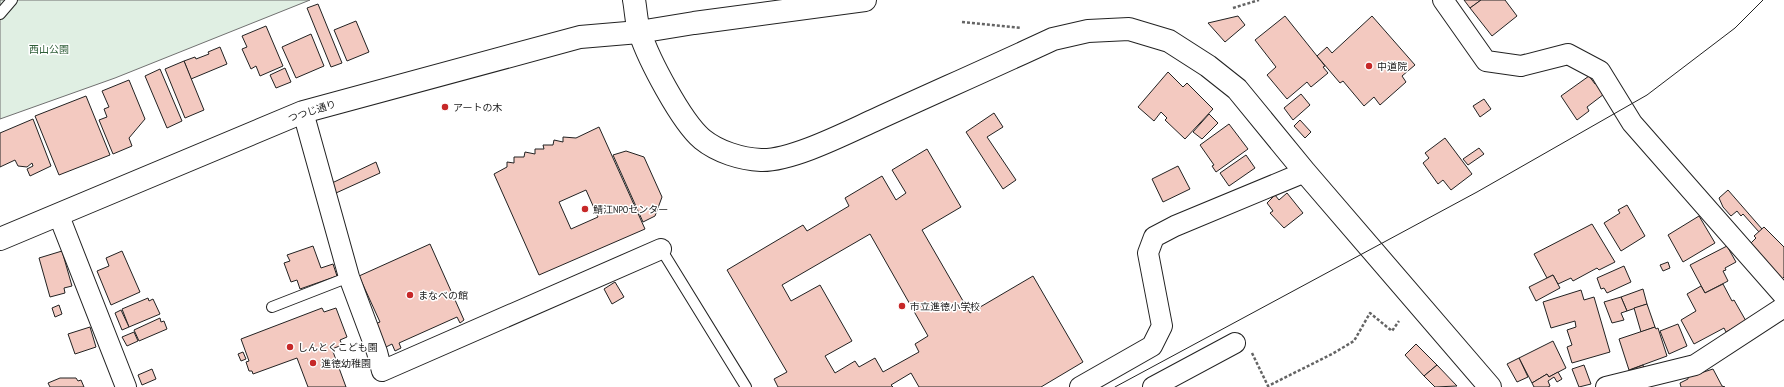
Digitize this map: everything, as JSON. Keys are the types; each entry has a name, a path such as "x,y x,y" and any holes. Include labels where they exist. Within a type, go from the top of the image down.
{"street":[{"path":"634,0 639,32 659,74 681,114 702,138 724,152 742,158 762,160 787,157 838,136 1054,39 1088,30 1129,30 1169,41 1208,66 1237,90 1304,172 1490,387"},
{"name":"つつじ通り","path":"0,239 59,216 303,112 580,37 639,32 694,23 865,0"},
{"path":"1443,0 1486,61 1521,66 1568,54 1600,71 1632,123 1784,296"},
{"path":"303,112 349,277 377,352 382,371 661,249"},
{"path":"1080,387 1152,346 1162,326 1148,253 1154,237 1176,226 1304,172"},
{"path":"59,216 126,387"},
{"path":"1606,387 1695,365 1784,307"},
{"path":"1153,387 1235,342"}],"lane":[{"path":"0,14 12,0"},
{"path":"661,249 746,387"},
{"path":"272,307 349,277"}],"path":[{"path":"1234,8 1259,0"},
{"path":"962,22 1028,29"},
{"path":"1235,342 1244,336 1268,386 1332,354 1354,341 1370,312 1392,331 1399,320"}],"green space":[{"name":"西山公園","path":"0,0 310,0 115,78 0,119"}],"building":[{"path":"1464,0 1481,0 1470,8"},
{"path":"1481,0 1505,0 1517,16 1492,36 1470,8"},
{"path":"318,4 342,63 331,67 307,8"},
{"path":"1238,16 1245,25 1225,42 1208,23"},
{"path":"1285,16 1325,66 1323,67 1328,73 1311,87 1307,82 1287,99 1267,75 1276,67 1255,40"},
{"path":"1372,16 1415,65 1402,76 1406,82 1380,105 1374,97 1364,106 1343,81 1340,83 1317,56 1327,47 1332,53"},
{"path":"356,21 369,52 347,61 334,30"},
{"path":"266,26 283,66 260,76 256,66 251,69 242,49 247,47 242,36"},
{"path":"311,34 324,66 296,78 282,47"},
{"path":"220,47 227,64 191,79 184,61 195,57 196,59 209,54 208,52"},
{"path":"184,61 204,110 185,118 165,69"},
{"path":"285,68 291,82 276,88 270,75"},
{"path":"160,69 182,121 167,128 145,76"},
{"path":"1168,72 1183,87 1187,83 1213,109 1185,139 1165,120 1167,118 1161,112 1154,121 1138,107"},
{"path":"1589,76 1595,84 1601,80 1608,91 1587,107 1589,111 1577,120 1561,96"},
{"path":"129,80 145,119 129,138 132,146 113,154 99,120 107,117 104,109 109,107 102,91"},
{"path":"1301,94 1310,105 1293,120 1284,108"},
{"path":"86,96 110,155 59,175 35,116"},
{"path":"1484,99 1491,109 1480,117 1473,106"},
{"path":"994,113 1003,127 987,137 1016,180 1003,189 966,132"},
{"path":"1209,114 1218,123 1202,139 1193,132"},
{"path":"33,119 51,166 30,176 27,169 33,166 32,163 27,167 18,166 15,160 0,167 0,133"},
{"path":"1300,120 1311,132 1305,138 1294,126"},
{"path":"1229,124 1248,149 1216,172 1212,166 1214,165 1200,145"},
{"path":"599,127 645,229 539,275 494,174 507,167 507,162 514,163 514,157 524,157 525,152 535,154 535,149 544,149 543,145 553,145 554,140 563,142 563,137 576,138","holes":["586,190 598,217 571,229 559,202"]},
{"path":"1445,138 1472,174 1451,190 1443,180 1438,184 1423,163 1429,158 1425,153"},
{"path":"1479,148 1484,154 1468,165 1463,159"},
{"path":"927,149 961,207 922,230 970,313 1033,276 1083,362 1041,387 919,387 911,373 891,385 893,387 778,387 774,379 787,372 727,270 803,225 807,231 849,206 845,198 882,176 896,200 906,193 892,170","holes":["870,234 928,336 915,344 919,352 883,372 875,358 859,367 855,361 835,373 825,356 852,341 820,285 791,301 782,285"]},
{"path":"626,151 644,157 662,197 655,216 643,222 613,155"},
{"path":"1246,155 1255,168 1229,186 1220,173"},
{"path":"376,162 380,173 336,193 332,183"},
{"path":"1178,166 1190,189 1163,202 1152,179"},
{"path":"1728,190 1762,229 1759,232 1743,214 1741,216 1737,211 1731,216 1723,207 1719,198"},
{"path":"1287,193 1303,213 1284,228 1270,213 1273,211 1267,203 1275,195 1279,200"},
{"path":"1627,205 1645,236 1621,251 1604,223 1620,213 1618,210"},
{"path":"1699,216 1715,243 1683,262 1668,235"},
{"path":"1592,224 1615,262 1599,270 1597,268 1573,281 1571,278 1558,284 1553,275 1547,278 1534,254"},
{"path":"1764,227 1784,247 1784,277 1779,282 1746,248 1756,238 1754,236"},
{"path":"430,244 464,320 460,323 457,317 399,343 401,348 395,351 392,344 386,347 375,324 380,322 359,276"},
{"path":"313,246 321,268 333,264 337,276 300,289 297,280 291,282 284,263 290,261 287,255"},
{"path":"1727,246 1736,262 1725,268 1726,270 1723,271 1728,281 1705,293 1690,265"},
{"path":"62,251 72,286 64,288 65,293 50,297 39,258"},
{"path":"122,251 140,292 111,305 97,271 109,266 106,258"},
{"path":"1668,262 1670,268 1663,271 1660,265"},
{"path":"1624,266 1631,282 1607,293 1604,288 1601,289 1597,278"},
{"path":"1553,275 1560,288 1536,301 1529,287"},
{"path":"615,282 624,297 612,304 604,289"},
{"path":"1723,284 1732,301 1734,300 1746,321 1726,332 1724,328 1694,344 1681,320 1696,311 1687,294 1701,286 1705,293"},
{"path":"1643,289 1647,304 1627,311 1621,297"},
{"path":"1581,290 1584,300 1594,297 1610,352 1572,363 1567,347 1572,345 1567,330 1576,327 1575,321 1551,328 1543,302"},
{"path":"1621,297 1627,311 1621,313 1624,320 1612,323 1604,302"},
{"path":"148,298 149,301 153,299 160,314 129,327 122,309"},
{"path":"1647,304 1655,327 1641,332 1634,308"},
{"path":"59,305 62,314 55,317 52,308"},
{"name":"しんとくこども園","path":"322,308 324,312 336,308 347,337 340,340 342,345 332,349 346,387 308,387 297,358 253,374 252,371 249,371 246,362 249,361 241,339"},
{"path":"121,310 129,327 122,330 115,313"},
{"path":"160,318 161,322 164,321 167,329 139,341 134,330"},
{"path":"1678,324 1687,346 1669,354 1660,331"},
{"path":"90,327 96,347 75,354 68,334"},
{"path":"1655,327 1656,329 1658,328 1667,356 1629,370 1619,339"},
{"path":"134,332 138,341 127,346 122,337"},
{"path":"1553,341 1566,368 1549,377 1547,374 1532,383 1519,358"},
{"path":"1416,344 1437,365 1424,376 1405,355"},
{"path":"243,352 246,359 241,361 238,354"},
{"path":"1519,358 1528,377 1517,382 1507,364"},
{"path":"1437,365 1457,386 1435,387 1424,376"},
{"path":"1584,365 1591,384 1579,387 1572,369"},
{"path":"1643,365 1644,369 1631,374 1630,370"},
{"path":"152,369 156,379 142,385 138,375"},
{"path":"1713,369 1722,386 1725,387 1681,387 1680,383 1688,379 1688,377"},
{"path":"1558,372 1562,379 1557,382 1554,377 1548,381 1550,386 1548,387 1534,387 1532,383 1547,374 1549,377"},
{"path":"60,378 76,378 78,381 81,380 84,387 50,387 48,383"}],"tram line":[{"path":"1115,387 1477,192 1647,95 1735,28 1763,0"}],"place":[{"name":"中道院","path":"1369,66"},
{"name":"アートの木","path":"445,107"},
{"name":"鯖江NPOセンター","path":"585,209"},
{"name":"まなべの館","path":"410,295"},
{"name":"市立進徳小学校","path":"902,306"},
{"name":"しんとくこども園","path":"290,347"},
{"name":"進徳幼稚園","path":"313,363"}]}
